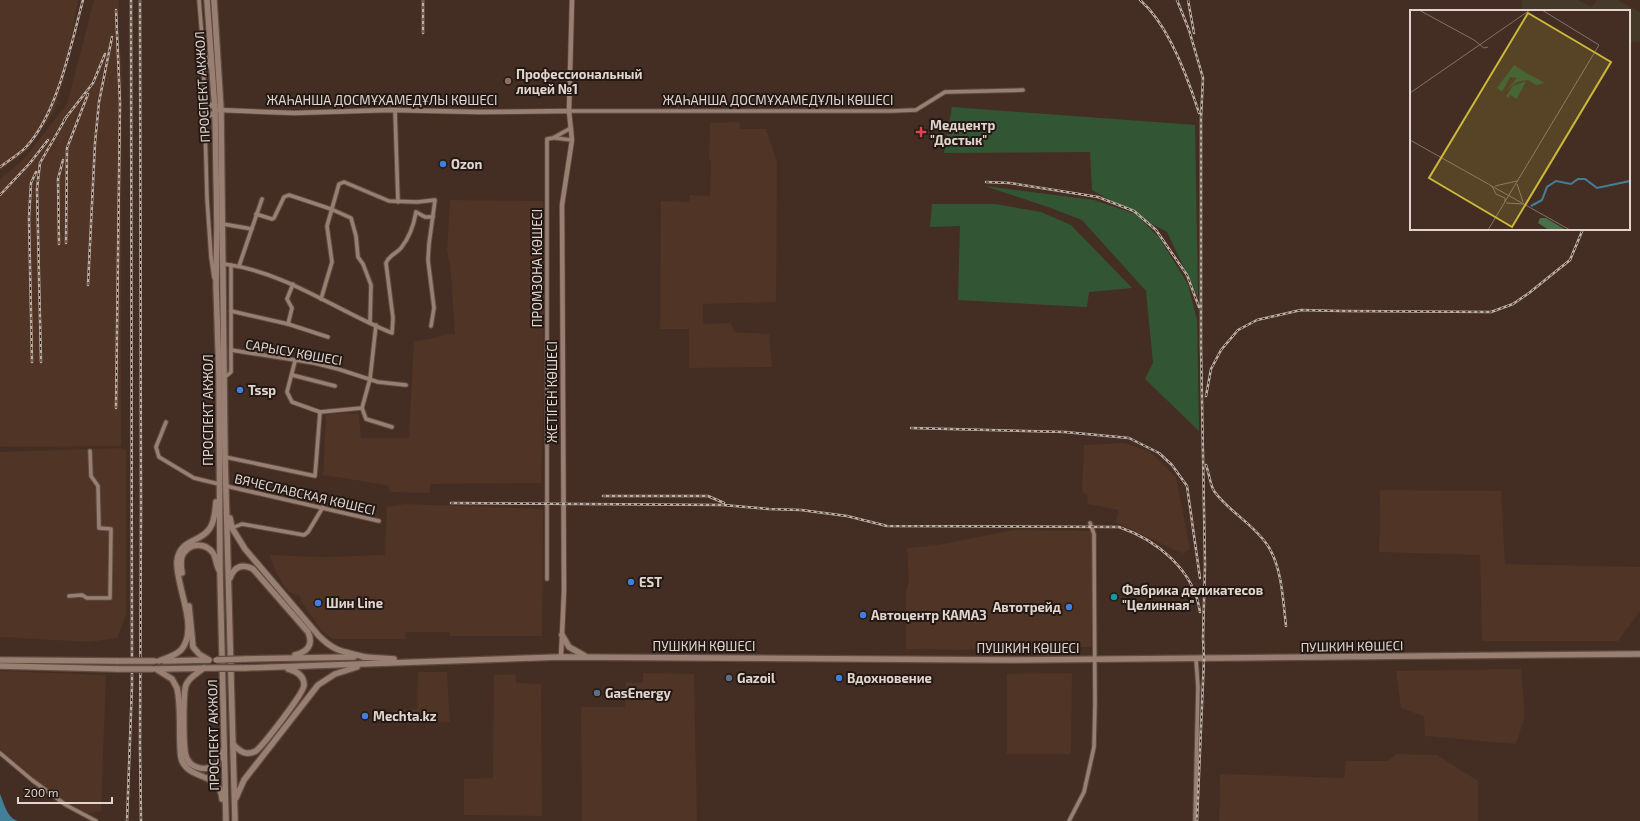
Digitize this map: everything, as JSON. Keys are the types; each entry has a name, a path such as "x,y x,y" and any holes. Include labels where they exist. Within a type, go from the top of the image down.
{"main road":[{"name":"ПРОСПЕКТ АКЖОЛ","path":"208,0 217,110 216,285 222,457 227,504 235,821"},
{"name":"ПРОСПЕКТ АКЖОЛ","path":"214,0 224,264 224,378 222,457 219,492 226,821"},
{"path":"205,106 217,110"},
{"path":"206,115 217,110"},
{"path":"157,661 180,650 185,643 187,636 186,607 178,569 178,557 184,546 205,534 210,529 213,523 216,500 219,492"},
{"path":"227,504 232,528 245,549 323,640 333,648 343,652 366,657"},
{"path":"209,660 199,654 193,647 190,613 181,568 184,554 192,546 204,546 213,553 220,572"},
{"path":"228,582 231,574 239,566 249,566 308,632 311,641 307,650 304,653 287,658"},
{"path":"562,635 569,647 588,657"},
{"name":"ПУШКИН КӨШЕСІ","path":"415,661 561,657 1196,659 1640,654"},
{"path":"0,666 14,664 118,661 366,657 415,661"},
{"path":"0,660 14,664 118,669 245,668 415,661"},
{"path":"235,814 236,799 244,780 318,685 339,672 364,664"},
{"path":"233,744 237,749 244,753 249,754 256,750 302,691 304,686 300,674 282,667"},
{"path":"204,668 189,680 184,690 186,756 194,766 202,769 211,768 220,760 224,743"},
{"path":"155,669 172,679 177,688 182,761 194,773 209,778 217,784 222,794 226,811"}],"street":[{"path":"199,0 203,49 211,249 216,285"},
{"name":"ЖЕТІГЕН КӨШЕСІ","path":"561,657 564,591 562,205 572,140 569,111 572,0"},
{"path":"203,49 213,74"},
{"name":"ЖАҺАНША ДОСМҰХАМЕДҰЛЫ КӨШЕСІ","path":"217,110 294,113 395,110 891,111 916,110 945,92 1023,90"},
{"path":"395,110 398,202"},
{"path":"553,138 571,128"},
{"path":"553,138 572,140"},
{"name":"ПРОМЗОНА КӨШЕСІ","path":"547,579 546,139 553,138"},
{"path":"321,299 331,267 332,258 326,231 331,209 341,182 388,202 417,202 435,200 428,260 434,308 431,326"},
{"path":"256,214 272,219 274,218 284,197 289,195 331,209 351,218 356,236 358,257 363,264 371,285 370,323"},
{"path":"239,266 262,199"},
{"path":"224,264 239,266 293,284 392,333 393,318 386,263 390,256 402,246 414,222 417,202"},
{"path":"416,212 425,217 433,217"},
{"path":"223,224 252,229"},
{"path":"231,265 232,350"},
{"path":"288,324 292,308 288,299 293,284"},
{"path":"231,311 288,324 328,337"},
{"path":"376,325 370,379 362,408 366,419 392,427"},
{"name":"САРЫСУ КӨШЕСІ","path":"224,378 231,372 232,350 338,368 378,382 406,385"},
{"path":"295,361 287,392 292,402 320,412 362,408"},
{"path":"292,376 335,386"},
{"path":"222,457 315,476 320,412"},
{"name":"ВЯЧЕСЛАВСКАЯ КӨШЕСІ","path":"166,422 156,447 159,457 194,478 219,484"},
{"path":"69,596 82,595 87,598 110,598 111,529 99,528 98,486 91,476 90,451"},
{"name":"ВЯЧЕСЛАВСКАЯ КӨШЕСІ","path":"226,486 379,521"},
{"path":"232,528 242,524 304,535 308,532 323,507"},
{"path":"1069,821 1084,792 1094,748 1094,534 1090,523"},
{"path":"1195,821 1198,687 1196,659"},
{"path":"0,753 32,780 60,800 96,821"}],"shaded area":[{"path":"0,0 78,0 64,80 54,111 28,150 0,171"},
{"path":"94,0 119,0 118,32 122,64 121,446 0,447 0,179 23,160 67,104"},
{"path":"1522,0 1577,0 1592,7 1597,0 1617,0 1640,12 1640,42 1630,42 1630,10 1522,10"},
{"path":"739,122 740,129 766,129 777,162 776,302 703,304 703,322 706,324 731,323 734,332 769,334 772,367 689,368 689,329 660,329 661,201 689,202 690,195 710,196 710,123"},
{"path":"450,200 543,201 544,392 541,483 430,484 430,493 390,492 387,485 323,475 326,415 347,413 359,414 361,438 409,438 414,341 430,339 447,334 455,334 450,264 447,251"},
{"path":"1124,443 1149,451 1176,477 1190,549 1183,553 1177,551 1116,522 1119,510 1088,504 1087,495 1082,491 1084,445"},
{"path":"121,448 126,451 126,615 117,638 90,642 0,637 0,452"},
{"path":"1380,490 1501,491 1505,564 1640,567 1640,611 1618,641 1482,641 1480,555 1379,552"},
{"path":"405,504 543,509 542,636 450,636 449,632 405,632 406,639 332,639 321,630 301,601 300,596 290,593 283,585 274,568 270,555 321,557 385,555 387,507"},
{"path":"1014,530 1090,531 1093,536 1091,647 1049,647 1045,642 1017,645 1016,650 906,649 906,591 909,583 907,548 938,545"},
{"path":"1521,669 1525,716 1516,744 1425,736 1424,716 1401,708 1396,671"},
{"path":"0,671 106,675 101,811 88,813 65,801 42,785 0,749"},
{"path":"418,672 447,672 450,722 394,724 393,710 417,709"},
{"path":"643,673 694,674 697,821 582,821 581,707 625,707 626,682 643,683"},
{"path":"1072,673 1071,754 1007,754 1007,674"},
{"path":"515,674 516,683 541,684 542,816 464,815 464,779 493,778 494,675"},
{"path":"1397,754 1437,755 1478,781 1478,821 1219,821 1220,774 1344,778 1346,761 1387,761"}],"green space":[{"path":"952,107 1195,125 1198,297 1167,232 1139,217 1160,239 1188,284 1197,320 1199,431 1145,379 1153,363 1146,291 1082,220 985,186 1094,200 1135,214 1092,190 1090,152 944,153"},
{"path":"932,204 995,204 1041,212 1071,225 1132,288 1089,292 1087,307 958,300 960,226 930,227"}],"water":[{"path":"0,794 11,817 18,821 0,821"}],"railway":[{"path":"0,167 27,146 38,132 47,115 62,77 83,0"},
{"path":"127,821 132,685 131,0"},
{"path":"140,0 141,821"},
{"path":"423,0 423,33"},
{"path":"1140,0 1150,10 1176,52 1199,113"},
{"path":"1177,0 1189,30 1203,78 1201,118 1201,346 1205,565 1203,638 1204,659 1197,821"},
{"path":"1188,0 1194,33"},
{"path":"116,10 120,103 116,408"},
{"path":"88,285 95,143 99,102 112,37"},
{"path":"64,120 93,83 105,54"},
{"path":"66,243 67,148 88,94"},
{"path":"41,362 37,189 40,163 67,116"},
{"path":"0,195 30,163 48,140"},
{"path":"59,244 58,179 63,160"},
{"path":"32,362 29,218 31,183 36,172"},
{"path":"986,182 1010,183 1098,197 1134,211 1156,230 1187,275 1199,307"},
{"path":"1206,396 1211,369 1221,350 1238,330 1257,320 1301,310 1491,312 1513,304 1570,260 1583,230"},
{"path":"911,428 1065,432 1129,438 1159,453 1172,465 1187,486 1200,578"},
{"path":"1206,465 1214,491 1256,531 1273,555 1281,584 1286,626"},
{"path":"603,496 708,496 724,503"},
{"path":"451,503 723,505 801,510 847,516 887,526 1119,527 1147,540 1172,559 1182,570 1190,583 1200,612"}],"place":[{"name":"Профессиональный лицей №1","path":"508,81"},
{"name":"Медцентр \"Достык\"","path":"921,132"},
{"name":"Ozon","path":"443,164"},
{"name":"Tssp","path":"240,390"},
{"name":"EST","path":"631,582"},
{"name":"Фабрика деликатесов \"Целинная\"","path":"1114,597"},
{"name":"Шин Line","path":"318,603"},
{"name":"Автотрейд","path":"1069,607"},
{"name":"Автоцентр КАМАЗ","path":"863,615"},
{"name":"Gazoil","path":"729,678"},
{"name":"Вдохновение","path":"839,678"},
{"name":"GasEnergy","path":"597,693"},
{"name":"Mechta.kz","path":"365,716"}]}
